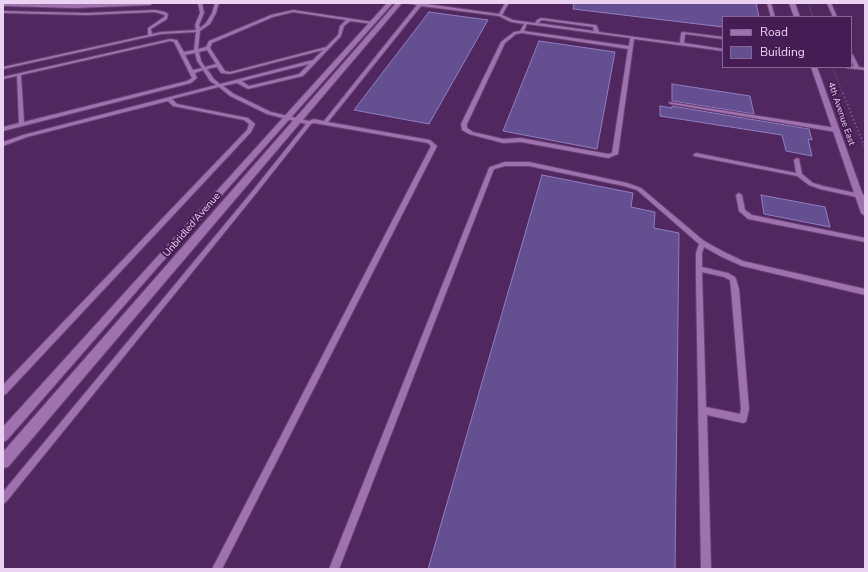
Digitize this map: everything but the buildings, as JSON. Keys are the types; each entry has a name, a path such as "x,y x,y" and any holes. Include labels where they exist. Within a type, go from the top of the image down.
{"street":[{"path":"5,4 74,6 150,3"},
{"name":"Unbridled Avenue","path":"3,436 153,266 288,118 390,3"},
{"name":"Unbridled Avenue","path":"3,462 399,3"},
{"path":"792,3 797,16"},
{"name":"4th Avenue East","path":"814,68 836,130 862,196 865,213"}],"lane":[{"path":"3,68 150,36 198,31 208,24 217,3"},
{"path":"409,3 500,15 512,21 722,50"},
{"path":"500,15 507,3"},
{"path":"769,3 773,16"},
{"path":"829,3 835,16"},
{"path":"199,4 202,13 197,25 198,31 196,50 199,61 212,80 232,95 269,113 309,123"},
{"path":"325,123 420,4"},
{"path":"3,12 87,14 155,11 167,15 166,18 149,29 150,36"},
{"path":"208,48 210,42 272,16 292,11 372,23"},
{"path":"238,81 248,88 254,88 301,75 340,35 342,26 350,19"},
{"path":"522,32 526,23"},
{"path":"630,48 522,32 515,34 503,42 464,124 464,129 471,133 503,141 522,140 608,156 615,154 632,37"},
{"path":"682,44 683,33 722,38"},
{"path":"3,78 170,40 176,41 195,78 189,82 3,129"},
{"path":"183,54 208,48"},
{"path":"208,48 223,72 230,73 327,48"},
{"path":"852,57 857,68"},
{"path":"3,144 25,136 315,61"},
{"path":"192,72 219,65"},
{"path":"852,67 865,69"},
{"path":"19,74 22,124"},
{"path":"3,391 249,131 252,124 246,119 175,105 169,99"},
{"path":"670,103 836,130"},
{"path":"3,500 309,123 314,121 430,142 434,146 217,569"},
{"path":"696,155 799,175 816,186 862,196"},
{"path":"797,160 799,175"},
{"path":"334,569 492,168 505,164 529,164 625,184 639,189 702,242 742,264 865,292"},
{"path":"739,195 742,211 750,217 865,240"},
{"path":"702,242 699,253 699,269 706,569"},
{"path":"699,269 726,275 733,279 745,409 743,418 702,410"}],"path":[{"path":"808,3 813,16"},
{"path":"832,68 865,148"}]}
